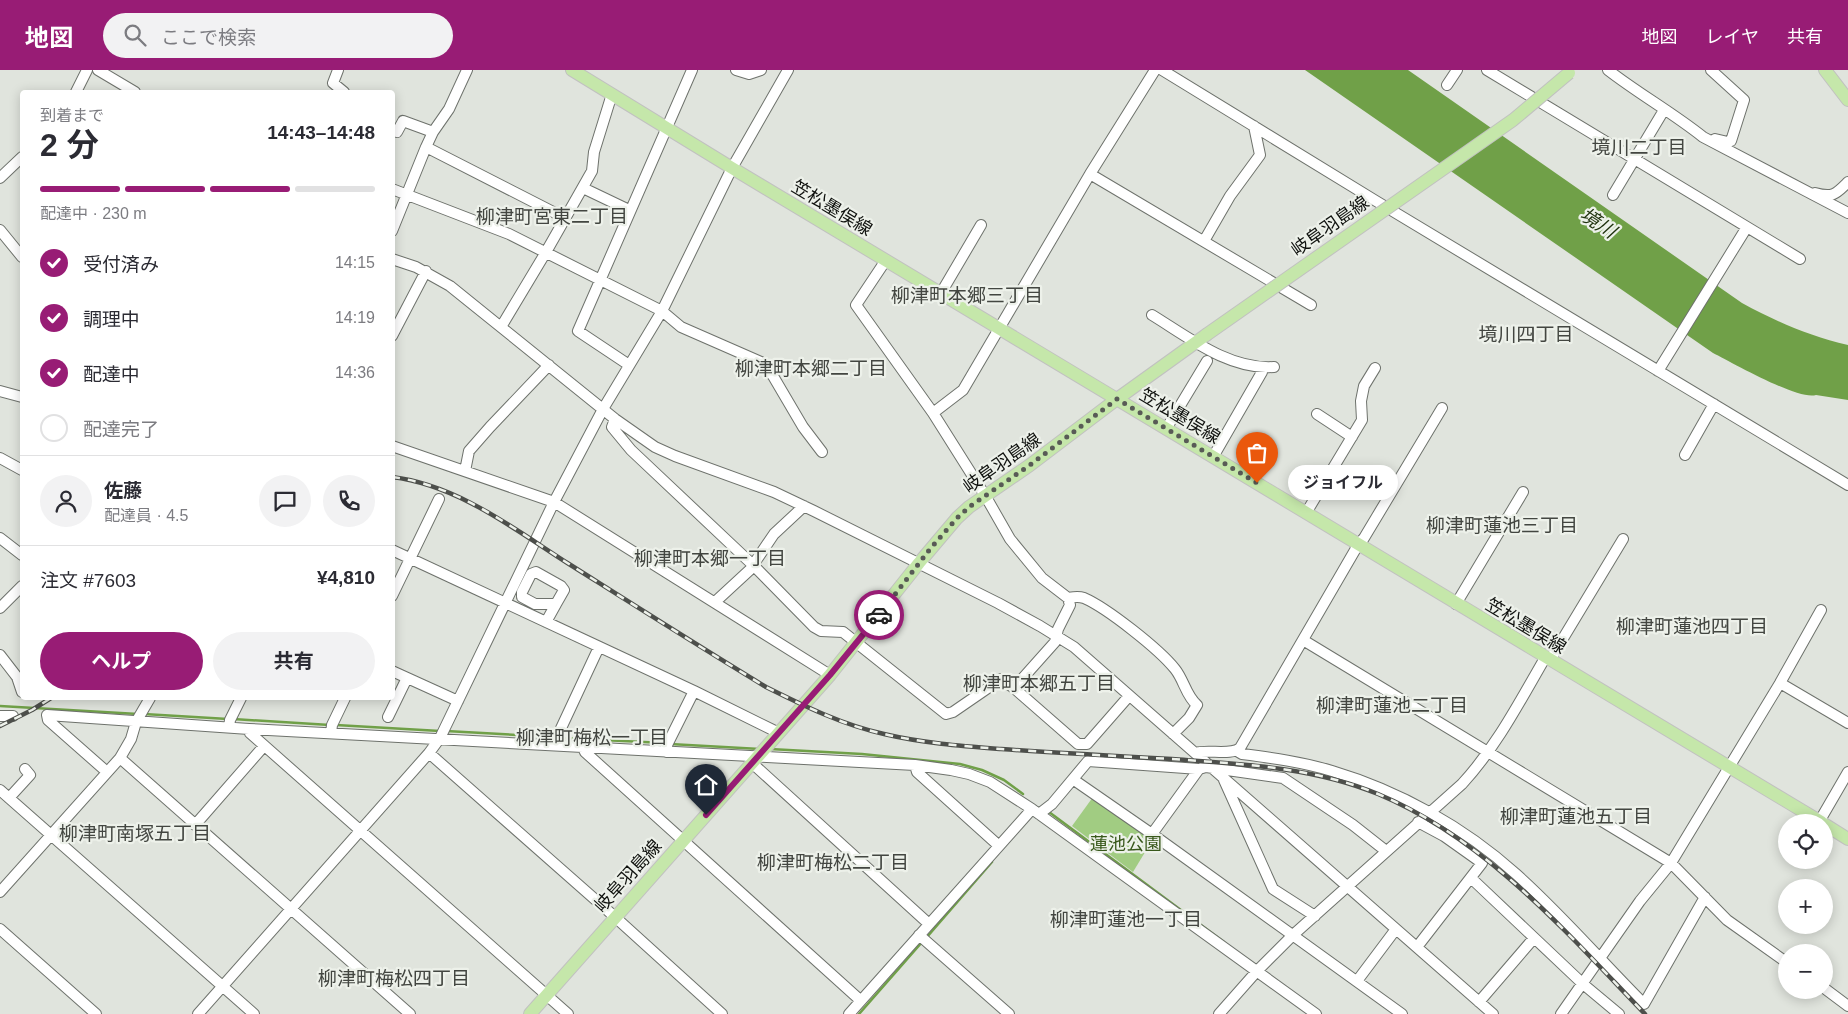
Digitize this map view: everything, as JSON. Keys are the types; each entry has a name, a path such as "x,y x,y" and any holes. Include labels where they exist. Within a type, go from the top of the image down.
{"main road":[{"path":"1825,70 1848,100"},
{"name":"笠松墨俣線","path":"576,71 732,168 1806,814"},
{"name":"岐阜羽島線","path":"530,1014 780,733 857,643 919,563 957,518 969,507 986,497 1201,338 1513,120 1571,72"},
{"name":"笠松墨俣線","path":"1833,830 1848,839"}],"street":[{"path":"77,90 87,70"},
{"path":"98,70 132,90"},
{"path":"338,70 333,83 342,90"},
{"path":"395,224 433,132 449,109 467,70"},
{"path":"629,365 578,331 599,279 692,70"},
{"path":"736,70 749,74 761,70"},
{"path":"198,1014 429,753 440,738 554,502 603,409 662,312 732,168 788,70"},
{"path":"933,413 963,390 1090,174 1155,70"},
{"path":"1162,70 1848,485"},
{"path":"1447,85 1457,70"},
{"path":"1487,70 1800,258"},
{"path":"1608,70 1703,137 1848,213"},
{"path":"1703,137 1731,141 1744,100 1711,70"},
{"path":"501,327 592,171 594,152 612,94"},
{"path":"1613,195 1664,110"},
{"path":"395,132 397,132 403,121 433,132"},
{"path":"1204,242 1230,196 1260,156 1254,126"},
{"path":"426,147 565,218"},
{"path":"0,178 20,159"},
{"path":"1090,174 1311,305"},
{"path":"1808,193 1832,195 1837,193 1848,182"},
{"path":"583,188 630,210"},
{"path":"395,190 483,223 546,252 662,312 681,327 761,362 773,376 803,427 822,452"},
{"path":"941,293 981,225"},
{"path":"1658,371 1747,227"},
{"path":"0,230 20,255"},
{"path":"395,260 426,272 450,286 615,419 648,442 675,456 774,492 804,506 998,603 1074,647 1492,1014"},
{"path":"886,260 856,305 933,413 1010,539 1042,578 1068,598 1070,605 1055,642 1014,688"},
{"path":"395,330 426,272"},
{"path":"1152,315 1201,338 1222,356 1242,364 1262,368 1274,367"},
{"path":"1166,429 1207,361"},
{"path":"465,472 470,451 490,426 549,365"},
{"path":"1213,456 1262,372 1262,368"},
{"path":"1306,513 1362,420 1361,401 1364,386 1375,368"},
{"path":"0,391 20,396"},
{"path":"1685,455 1714,404"},
{"path":"1237,751 1358,545 1442,408"},
{"path":"1317,414 1352,437"},
{"path":"615,419 612,427 631,450 814,627 821,631 843,632 946,714 953,712 1001,679 1014,688 1078,744 1087,744 1130,696"},
{"path":"395,447 554,502 830,675"},
{"path":"0,458 20,469"},
{"path":"1456,604 1523,492"},
{"path":"395,590 439,498"},
{"path":"715,602 753,566 774,534 804,506"},
{"path":"0,538 20,553"},
{"path":"1219,1014 1257,971 1293,935 1462,784 1488,753 1623,539"},
{"path":"395,551 694,690 780,733"},
{"path":"0,608 20,588"},
{"path":"1068,598 1082,598 1106,610 1166,659 1177,671 1192,701 1197,705 1189,718 1174,734"},
{"path":"546,622 556,604"},
{"path":"1561,1014 1640,901 1671,863 1780,683 1821,610"},
{"path":"1303,640 1671,863 1727,920 1778,956"},
{"path":"556,745 556,740 599,647"},
{"path":"0,655 17,678 20,686"},
{"path":"395,672 458,702"},
{"path":"388,717 407,678"},
{"path":"1780,683 1848,723"},
{"path":"666,752 666,747 694,690"},
{"path":"0,892 120,758 136,722 149,700"},
{"path":"229,728 230,720 240,700"},
{"path":"331,733 332,725 344,700"},
{"path":"0,716 13,716"},
{"path":"107,772 48,720 47,716 229,728 556,745 755,760 915,765 951,770 990,782 1036,811 1316,1014"},
{"path":"249,729 250,733 264,746 568,1014"},
{"path":"195,825 264,746"},
{"path":"583,747 585,752 860,1000"},
{"path":"1195,753 1202,751 1237,751 1242,754 1286,760 1331,771 1386,792 1430,812 1476,842 1516,874 1644,1004 1705,897"},
{"path":"429,753 722,1014"},
{"path":"120,758 410,1014"},
{"path":"755,760 929,924"},
{"path":"849,1014 998,845 1036,811 1052,804 1088,761 1199,769 1206,767 1283,778 1353,826 1386,852"},
{"path":"915,765 917,772 998,845"},
{"path":"9,798 30,775 25,769"},
{"path":"1152,834 1199,769"},
{"path":"1826,814 1848,772"},
{"path":"1222,776 1273,888 1314,916"},
{"path":"1074,780 1402,1014"},
{"path":"0,790 254,1014"},
{"path":"1417,947 1482,863 1444,836 1418,822"},
{"path":"1472,878 1583,984 1619,1014"},
{"path":"0,929 96,1014"},
{"path":"1357,981 1396,929"},
{"path":"919,935 1009,1014"},
{"path":"1479,1002 1534,938"},
{"path":"1833,995 1848,1006"}],"green space":[{"name":"蓮池公園","path":"1093,797 1153,839 1133,872 1072,826"}],"water":[{"name":"境川","path":"1305,70 1408,70 1742,303 1794,328 1848,345 1848,400 1795,392 1765,380 1713,353"}],"waterway":[{"path":"0,706 138,714"},
{"path":"144,714 228,719"},
{"path":"233,719 330,725"},
{"path":"336,725 440,731"},
{"path":"446,731 555,737"},
{"path":"560,738 665,743"},
{"path":"670,744 760,749"},
{"path":"770,749 862,754 960,764 982,770 1004,780 1023,794"},
{"path":"1049,812 1224,942"},
{"path":"927,937 992,862"},
{"path":"859,1014 923,941"}],"railway":[{"path":"395,478 440,489 485,510 766,687 809,708 854,726 898,737 957,745 1277,768 1328,778 1378,794 1417,813 1454,836 1489,862 1554,920 1645,1014"},
{"path":"0,726 48,700"}],"way so far":[{"path":"879,615 930,549 969,507 1030,465 1117,399 1257,483"}],"place":[{"name":"ジョイフル","path":"1257,483"}],"district":[{"name":"境川二丁目","path":"1639,147"},
{"name":"柳津町宮東二丁目","path":"552,216"},
{"name":"柳津町本郷三丁目","path":"967,295"},
{"name":"境川四丁目","path":"1526,334"},
{"name":"柳津町本郷二丁目","path":"811,368"},
{"name":"柳津町蓮池三丁目","path":"1502,525"},
{"name":"柳津町本郷一丁目","path":"710,558"},
{"name":"柳津町蓮池四丁目","path":"1692,626"},
{"name":"柳津町本郷五丁目","path":"1039,683"},
{"name":"柳津町蓮池二丁目","path":"1392,705"},
{"name":"柳津町梅松一丁目","path":"592,737"},
{"name":"柳津町蓮池五丁目","path":"1576,816"},
{"name":"柳津町南塚五丁目","path":"135,833"},
{"name":"柳津町梅松二丁目","path":"833,862"},
{"name":"柳津町蓮池一丁目","path":"1126,919"},
{"name":"柳津町梅松四丁目","path":"394,978"}],"route":[{"path":"706,815 830,675 879,615"}]}
